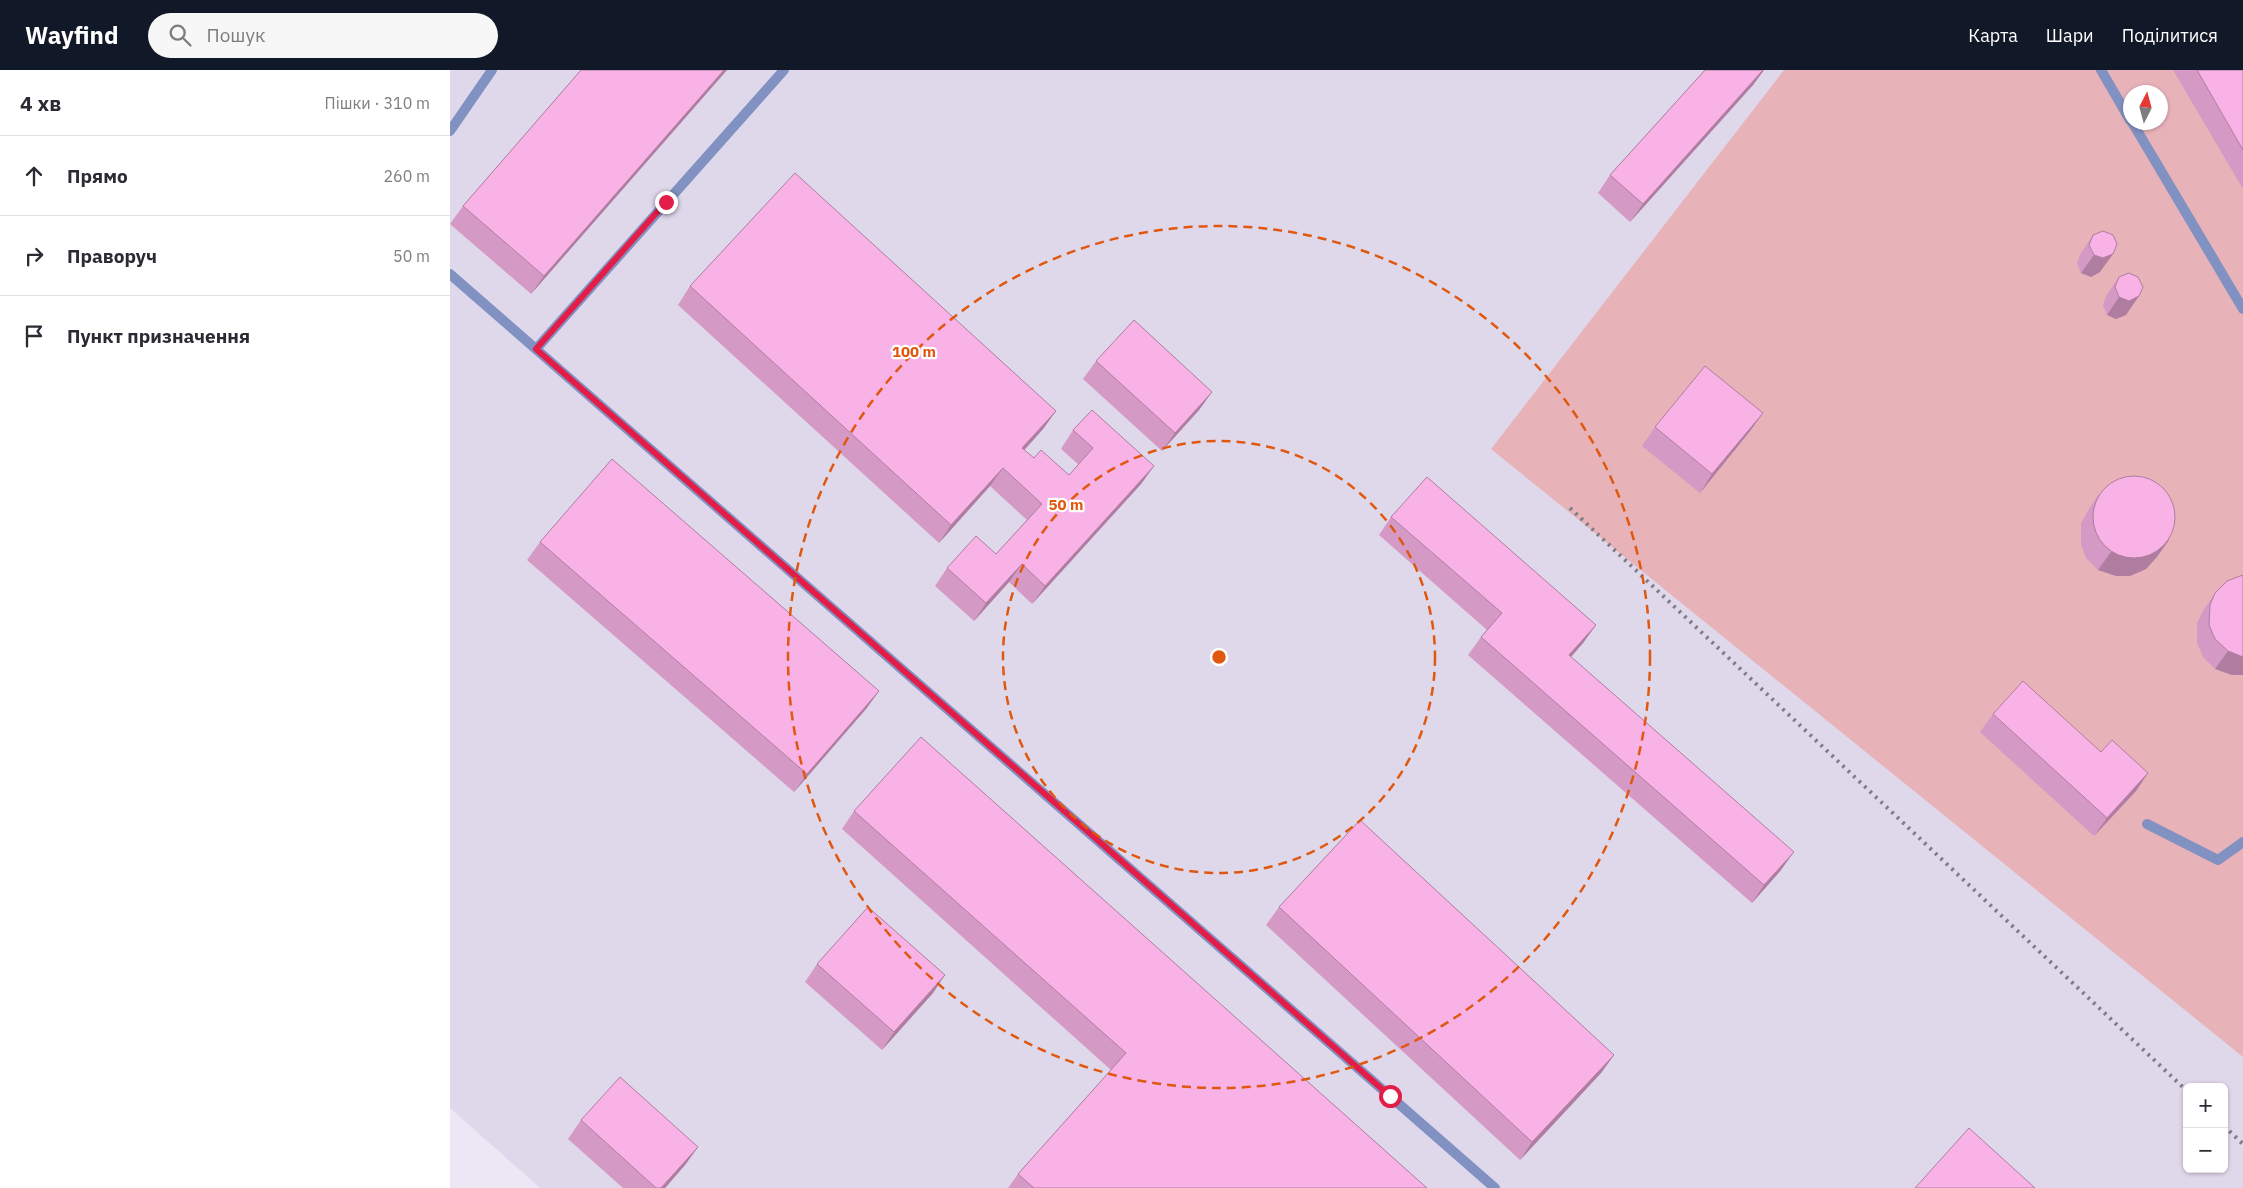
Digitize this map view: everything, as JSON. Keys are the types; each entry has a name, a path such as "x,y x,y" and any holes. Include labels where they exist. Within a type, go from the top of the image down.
{"lane":[{"path":"450,131 492,70"},
{"path":"536,349 784,70"},
{"path":"2101,70 2123,107"},
{"path":"2136,130 2243,309"},
{"path":"450,274 1495,1188"},
{"path":"2147,824 2218,860 2243,842"}],"shaded area":[{"path":"450,70 2243,70 2243,1188 540,1188 450,1108"},
{"path":"1784,70 2243,70 2243,1057 1491,449"}],"building":[{"path":"581,70 724,70 544,276 463,206"},
{"path":"1705,70 1763,70 1643,204 1610,175"},
{"path":"2197,70 2243,70 2243,150"},
{"path":"795,173 1056,411 1022,448 1034,458 1041,450 1069,475 1093,448 1073,430 1092,410 1154,466 1045,586 1022,564 986,603 947,568 976,536 996,554 1042,504 1003,468 951,525 690,286"},
{"path":"2103,231 2113,235 2117,244 2113,254 2103,258 2094,255 2089,245 2093,235"},
{"path":"2129,273 2138,277 2143,287 2139,296 2129,301 2119,297 2115,287 2119,277"},
{"path":"1134,320 1212,392 1175,433 1096,361"},
{"path":"1705,366 1763,413 1712,474 1655,427"},
{"path":"612,459 879,691 807,774 540,542"},
{"path":"2134,476 2150,479 2163,488 2172,501 2175,517 2172,533 2163,546 2150,555 2134,558 2118,555 2105,546 2096,533 2093,517 2096,501 2105,488 2118,479"},
{"path":"1427,477 1596,625 1569,655 1794,852 1764,885 1481,637 1502,613 1391,517"},
{"path":"2243,575 2243,657 2228,651 2215,639 2209,625 2210,605 2215,593 2227,581"},
{"path":"2023,681 2101,752 2112,740 2148,773 2107,818 1993,714"},
{"path":"921,737 1427,1188 1034,1188 1018,1174 1126,1053 854,811"},
{"path":"1360,820 1614,1055 1532,1142 1279,907"},
{"path":"868,907 945,975 894,1032 817,964"},
{"path":"620,1077 698,1147 661,1188 656,1188 581,1120"},
{"path":"1969,1128 2035,1188 1915,1188"}],"railway":[{"path":"1570,508 2183,1087"},
{"path":"2226,1128 2243,1144"}],"route":[{"path":"666,202 536,349 1390,1096"}]}
